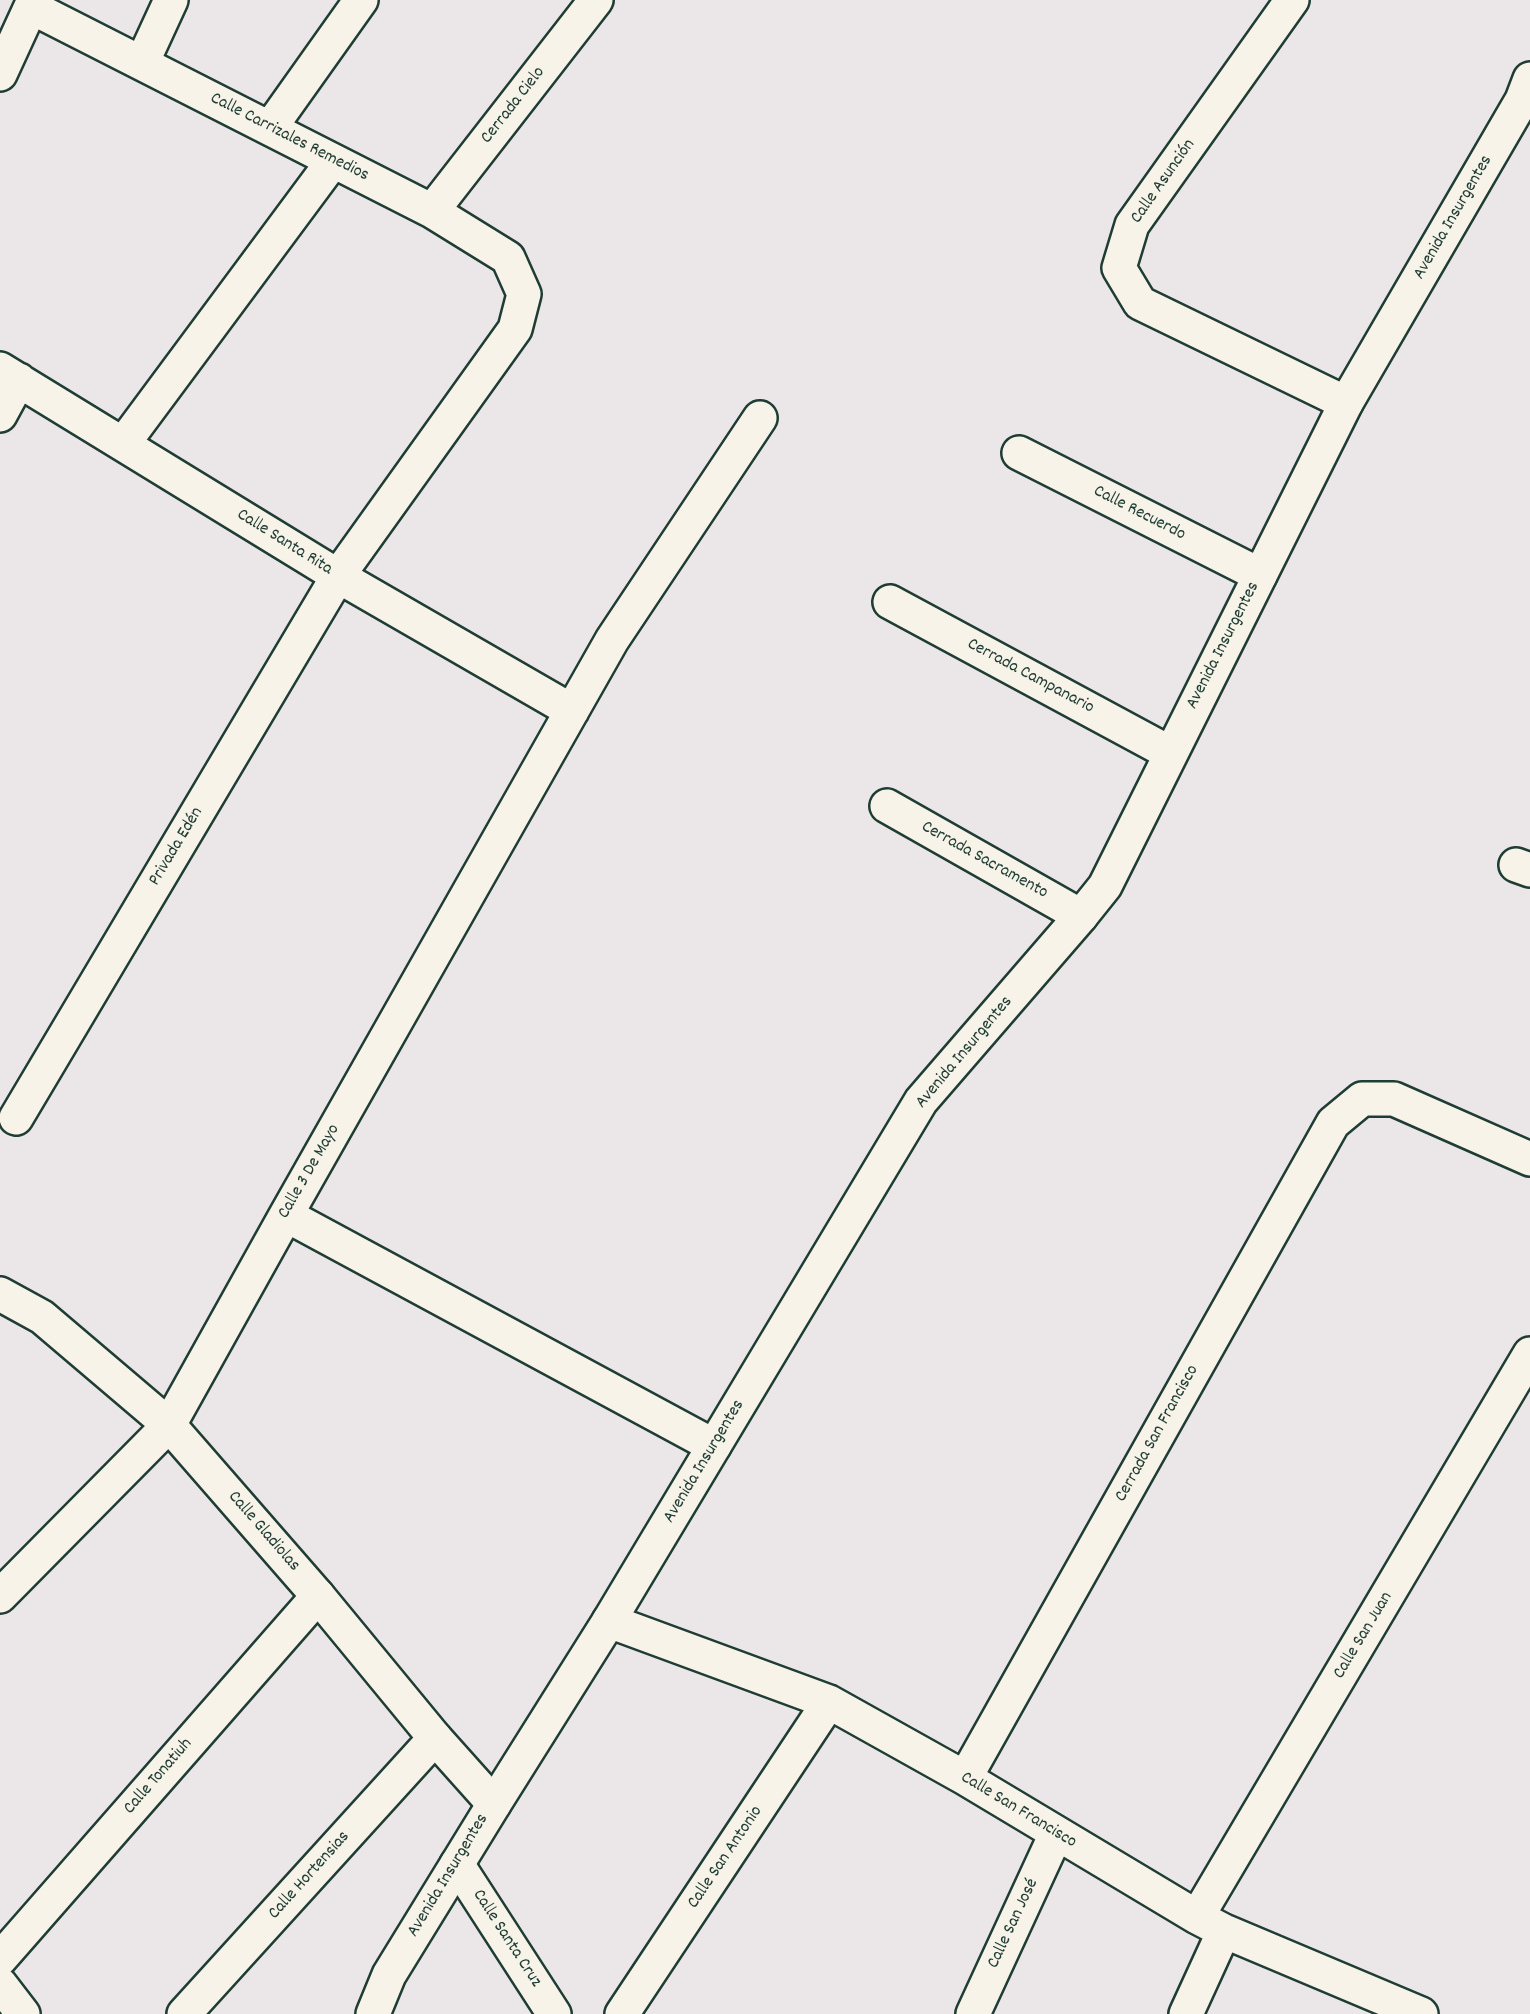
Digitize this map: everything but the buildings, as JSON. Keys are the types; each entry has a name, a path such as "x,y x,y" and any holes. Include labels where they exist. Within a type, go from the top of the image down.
{"street":[{"path":"142,63 171,0"},
{"path":"270,128 361,0"},
{"name":"Cerrada Cielo","path":"432,211 596,0"},
{"name":"Calle Asunción","path":"1292,0 1132,225 1119,268 1140,303 1346,403"},
{"path":"0,74 32,3"},
{"name":"Calle Carrizales Remedios","path":"32,3 142,63 432,211 508,258 524,294"},
{"name":"Avenida Insurgentes","path":"373,2014 389,1975 609,1621 921,1101 1105,886 1346,403 1527,94"},
{"path":"123,444 333,161"},
{"name":"Privada Edén","path":"16,1118 338,576 515,329 524,294"},
{"path":"0,415 9,375"},
{"name":"Calle Santa Rita","path":"9,375 338,576 572,711"},
{"name":"Calle 3 De Mayo","path":"0,1596 169,1425 612,640 760,418"},
{"name":"Calle Recuerdo","path":"1019,453 1260,575"},
{"name":"Cerrada Campanario","path":"890,602 1170,753"},
{"name":"Cerrada Sacramento","path":"887,806 1081,916"},
{"name":"Cerrada San Francisco","path":"965,1778 1333,1123 1362,1099 1394,1099 1530,1159"},
{"path":"286,1215 714,1446"},
{"name":"Calle Gladiolas","path":"0,1294 42,1317 169,1425 318,1596 435,1738 494,1804"},
{"name":"Calle San Juan","path":"1186,2014 1210,1924 1530,1354"},
{"name":"Calle Tonatiuh","path":"0,1959 318,1596"},
{"name":"Calle San Francisco","path":"609,1621 829,1702 965,1778 1210,1924 1421,2014"},
{"name":"Calle San Antonio","path":"622,2014 829,1702"},
{"name":"Calle Hortensias","path":"184,2014 435,1738"},
{"name":"Calle San José","path":"972,2014 1056,1834"},
{"name":"Calle Santa Cruz","path":"457,1864 554,2014"},
{"path":"0,1984 23,2014"}]}
